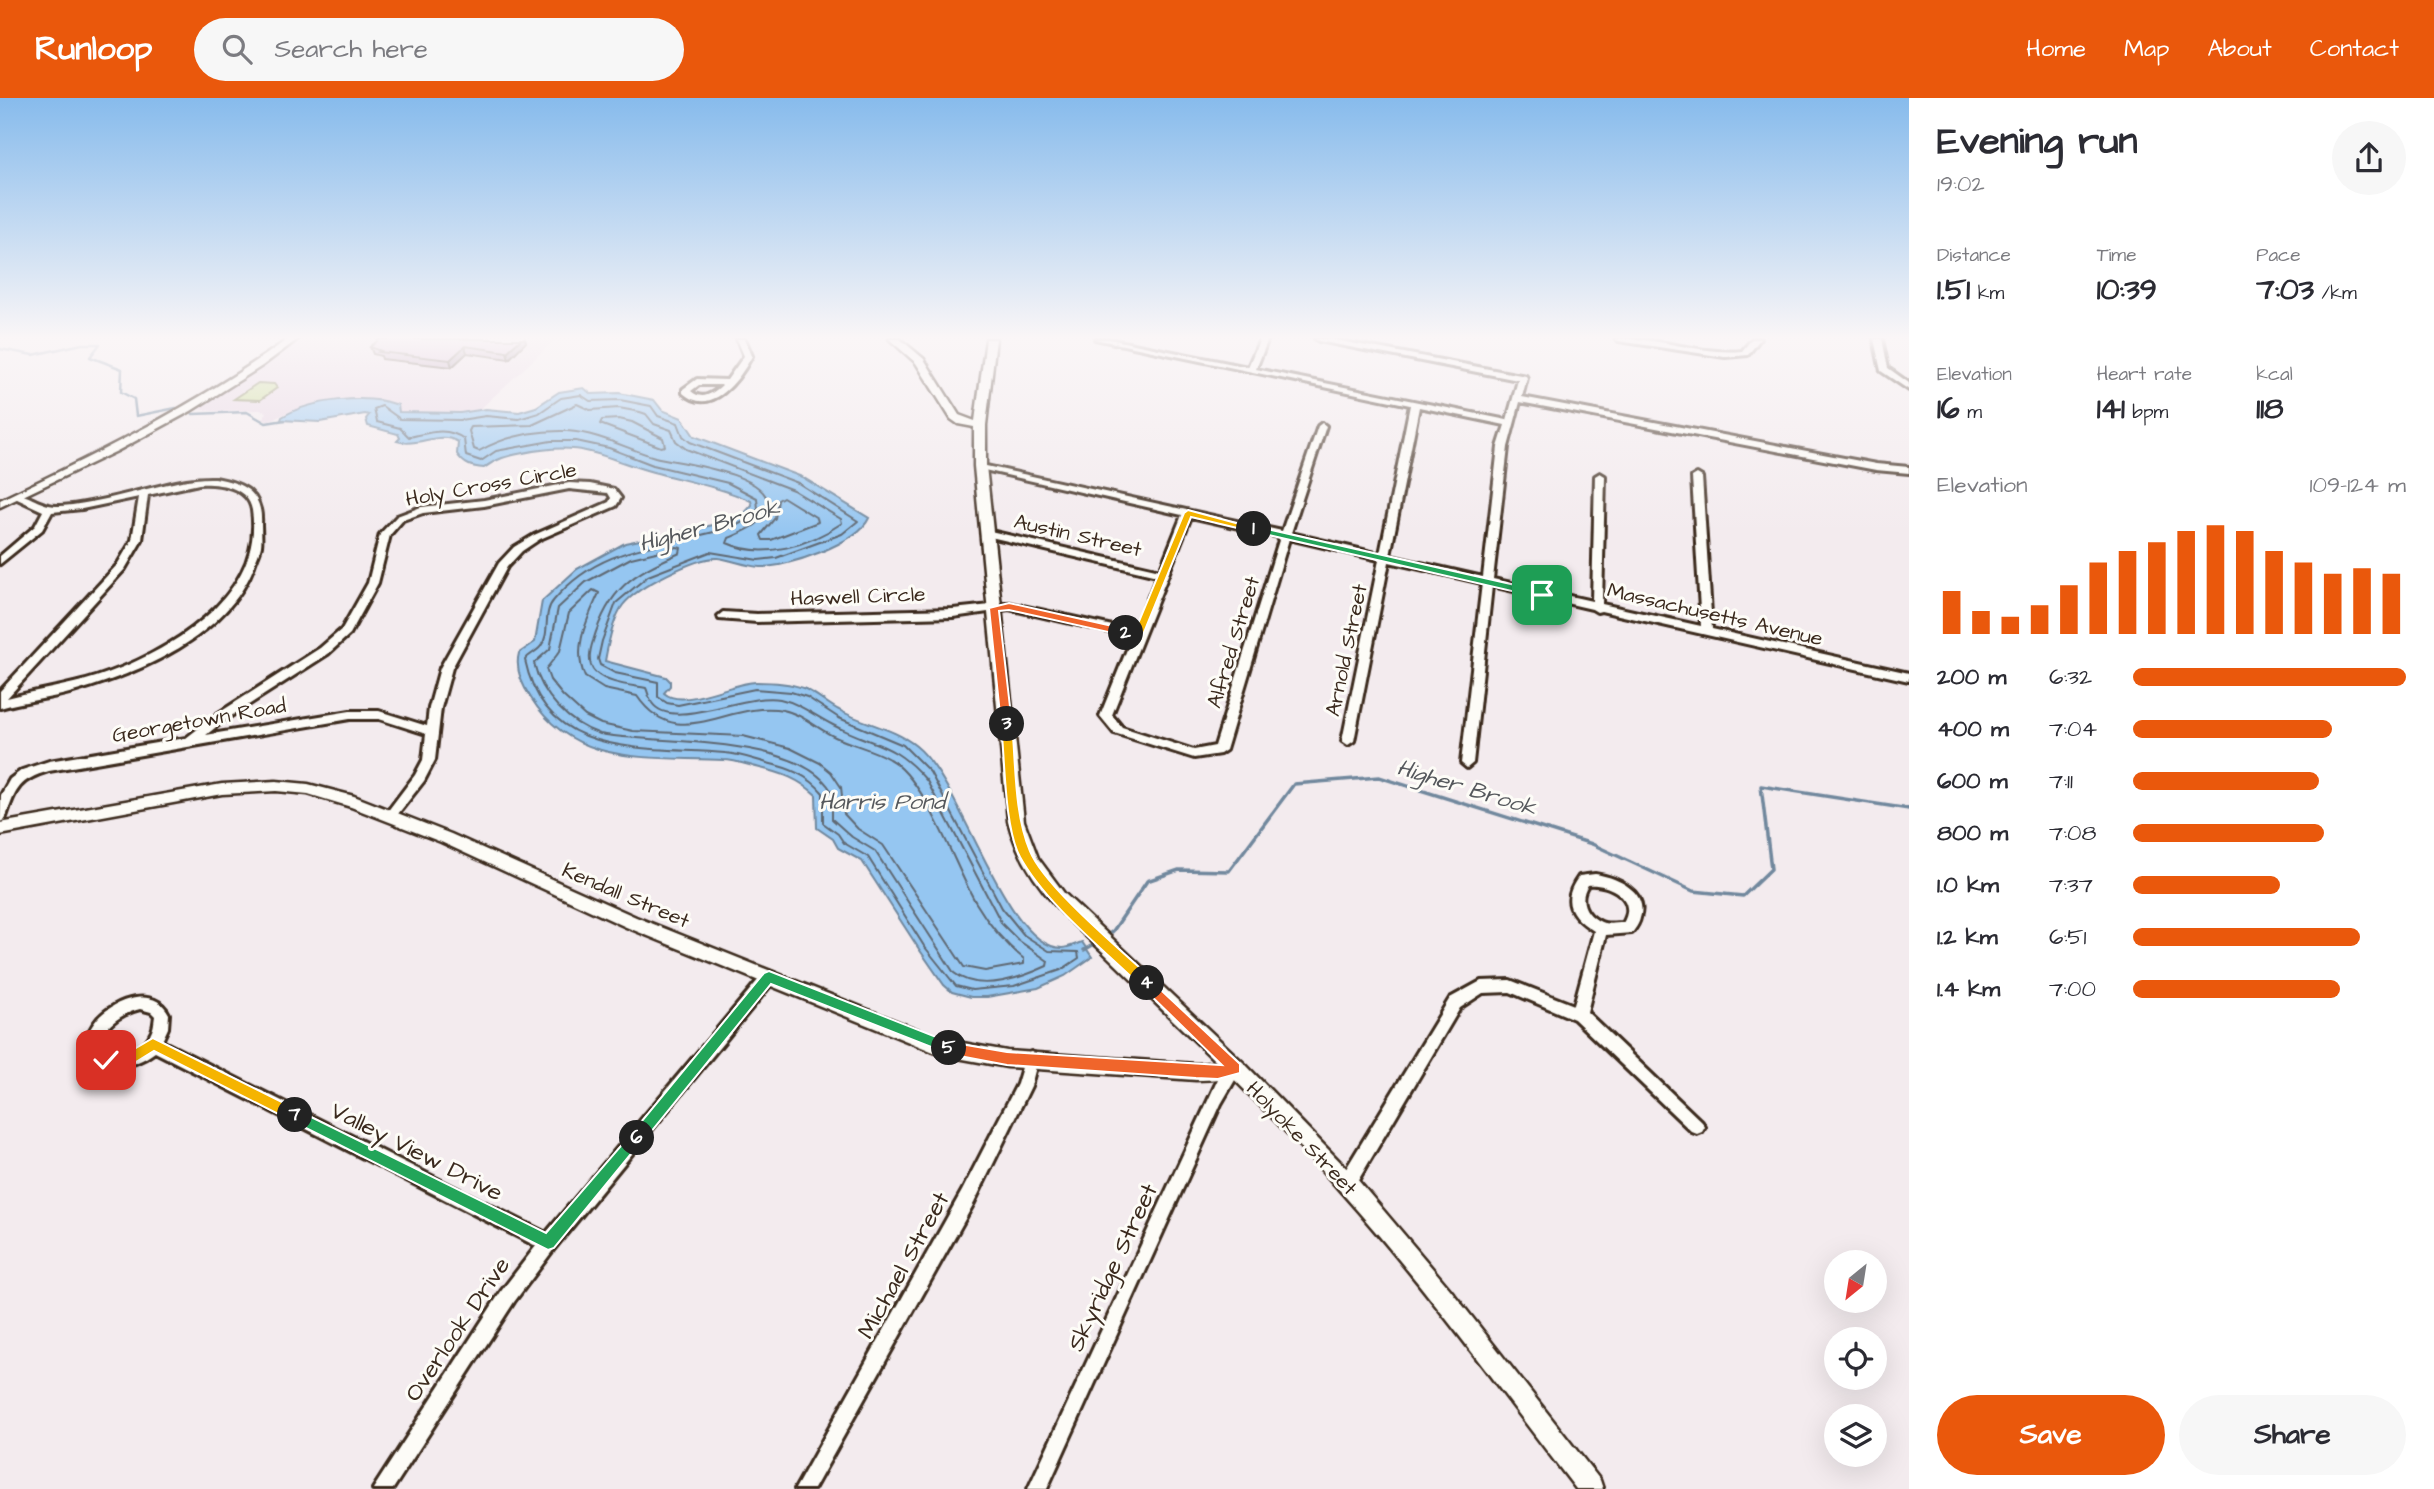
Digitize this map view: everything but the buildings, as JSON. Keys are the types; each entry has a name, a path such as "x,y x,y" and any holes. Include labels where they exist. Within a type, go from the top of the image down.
{"main road":[{"path":"947,404 955,417 962,422 980,425"},
{"name":"Holyoke Street","path":"983,404 980,466 1016,821 1021,846 1044,881 1236,1069 1347,1183 1393,1236 1591,1489"}],"street":[{"path":"0,505 168,421 196,404"},
{"name":"Arnold Street","path":"1348,741 1415,404"},
{"path":"1419,404 1510,423"},
{"path":"1467,763 1503,447 1516,404"},
{"path":"1543,404 1876,467 1909,470"},
{"name":"Alfred Street","path":"1138,635 1106,716 1118,730 1194,754 1220,750 1285,536 1322,426"},
{"name":"Massachusetts Avenue","path":"980,466 1909,677"},
{"path":"1597,608 1600,476"},
{"path":"1696,477 1707,632"},
{"path":"0,704 71,689 135,668 193,634 212,618 238,589 246,574 257,537 257,510 252,498 236,486 208,481 49,509 33,506 18,496"},
{"name":"Holy Cross Circle","path":"190,741 221,717 324,651 341,636 356,616 373,583 386,531 400,518 421,510 484,503 569,486 590,486 611,491 616,498 613,504 532,540 513,553 503,565 446,668 431,731 429,760 417,782 390,816"},
{"path":"0,698 121,567 136,540 144,493"},
{"path":"0,561 39,528 49,509"},
{"path":"1138,635 1188,513"},
{"name":"Austin Street","path":"986,533 1162,574"},
{"name":"Haswell Circle","path":"723,616 757,618 953,613 1009,606 1138,635"},
{"name":"Georgetown Road","path":"0,817 10,785 27,773 49,766 361,714 379,715 431,731"},
{"name":"Kendall Street","path":"0,829 206,792 253,786 308,789 390,816 631,922 942,1046 1007,1059 1196,1072 1236,1069"},
{"path":"1597,879 1609,884 1628,894 1636,904 1635,919 1627,929 1601,929 1586,918 1577,906 1576,891 1584,880 1597,879"},
{"path":"1579,1014 1601,929"},
{"name":"Overlook Drive","path":"382,1489 480,1336 548,1242 769,977"},
{"path":"1347,1183 1455,1003 1481,987 1510,986 1579,1014 1698,1127"},
{"path":"140,1003 155,1007 162,1014 161,1027 153,1044 131,1058 118,1061 96,1057 90,1048 98,1027 112,1014 140,1003"},
{"name":"Valley View Drive","path":"153,1044 548,1242"},
{"name":"Michael Street","path":"804,1489 968,1197 1024,1086 1031,1059"},
{"name":"Skyridge Street","path":"1037,1489 1216,1099 1225,1081 1236,1069"}],"shaded area":[{"path":"206,404 486,404 478,411 402,417 394,406 291,411 269,421 263,420 266,412 260,410 198,409"}],"water":[{"name":"Harris Pond","path":"318,404 395,404 398,405 399,412 460,413 486,409 519,412 541,404 657,404 662,410 682,418 694,436 802,477 869,518 862,527 837,545 803,559 760,567 718,558 708,559 653,582 630,598 619,610 605,661 666,677 670,686 664,693 672,697 695,697 756,682 798,686 849,715 907,740 933,765 1021,921 1041,941 1062,948 1082,942 1092,957 1065,976 1038,988 987,997 971,997 952,992 919,949 862,861 838,848 833,839 817,828 816,795 803,785 783,775 732,761 643,757 592,747 570,737 549,721 531,698 520,676 519,653 535,642 542,601 577,569 625,543 741,517 752,505 751,501 715,488 577,449 544,449 518,454 484,468 462,461 457,454 458,442 443,438 405,443 397,441 400,438 398,434 368,426 366,419 369,415 365,414 320,422 281,420 294,411"}],"waterway":[{"name":"Higher Brook","path":"135,404 136,416 176,408"},
{"name":"Higher Brook","path":"193,414 247,412 266,423 285,420"},
{"name":"Higher Brook","path":"1105,937 1113,931 1147,881 1179,870 1229,871 1294,784 1379,777 1592,844 1693,891 1743,896 1771,869 1761,786 1909,809"},
{"name":"Higher Brook","path":"1084,950 1098,942"}],"route":[{"path":"106,1060 131,1058 153,1044 548,1242 566,1224 769,977 922,1039 970,1053 1007,1059 1196,1072 1236,1069 1054,892 1025,854 1016,821 994,608 1009,606 1138,635 1188,513 1542,595"}]}
